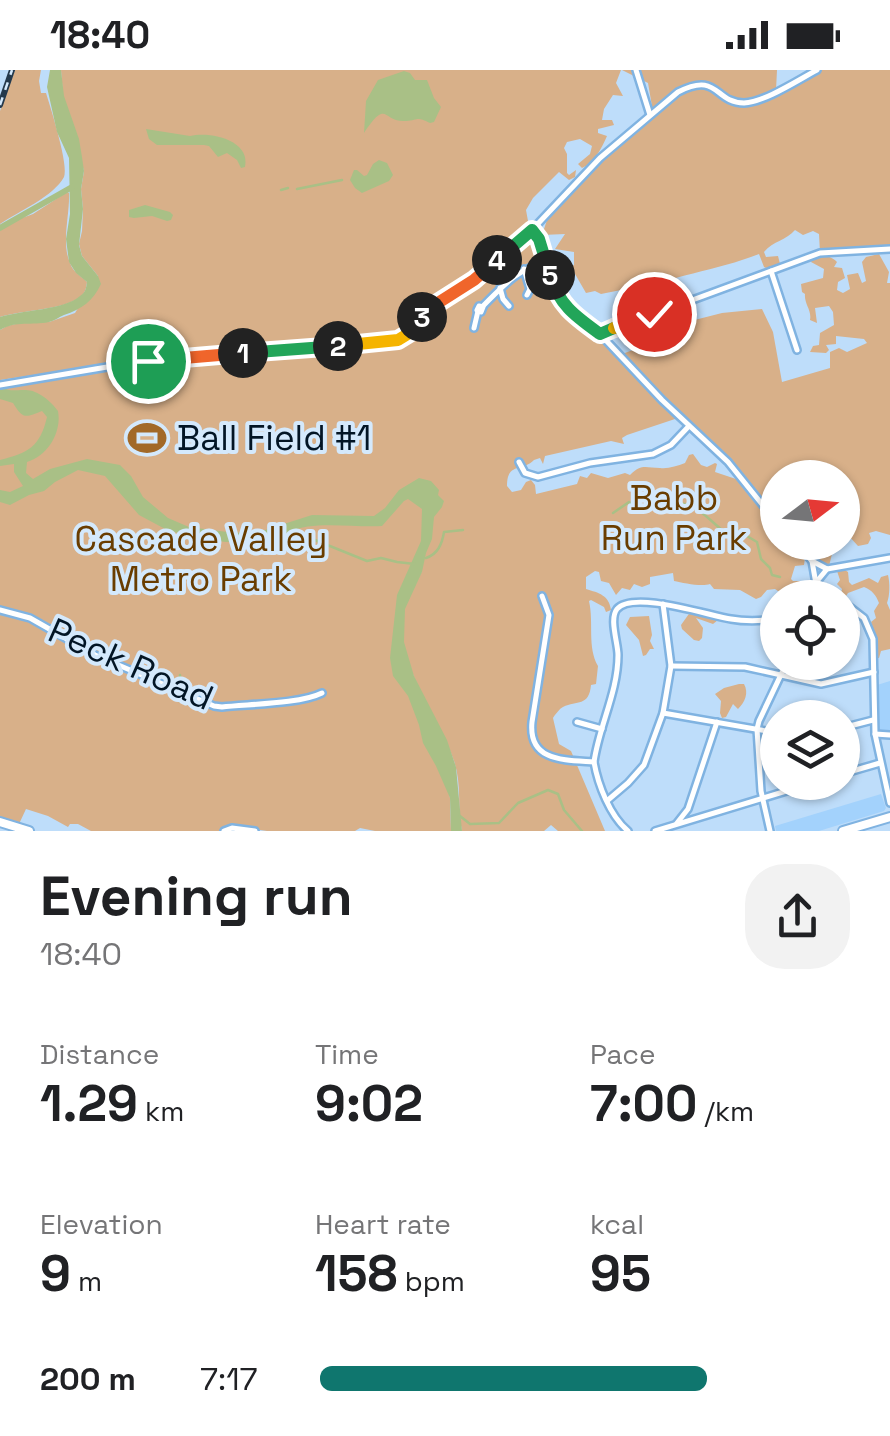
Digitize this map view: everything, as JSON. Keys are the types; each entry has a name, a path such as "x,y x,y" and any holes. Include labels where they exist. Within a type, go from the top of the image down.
{"main road":[{"path":"844,831 890,817"},
{"path":"0,822 28,831"}],"street":[{"path":"636,70 650,114"},
{"path":"2,385 125,364 398,340 411,332 430,308 474,280 532,230 592,165 672,96 692,86 710,86 733,101 746,103 817,70"},
{"path":"532,230 539,239 558,298 600,334 736,470 760,501"},
{"path":"600,334 820,253 890,249"},
{"path":"474,328 480,309 500,288 524,269 546,262"},
{"path":"524,269 530,288 527,296"},
{"path":"771,271 797,350"},
{"path":"500,288 509,306"},
{"path":"519,462 525,473 538,478 590,463 644,456 666,448 690,426"},
{"path":"812,561 827,569 890,558"},
{"path":"812,561 815,580"},
{"path":"819,580 827,569"},
{"path":"542,596 549,616 533,740 540,750 554,758 594,762"},
{"path":"608,800 644,765 663,712 671,666 663,603"},
{"path":"628,831 618,821 594,762 617,674 617,608 626,604 663,603 734,620 760,620"},
{"name":"Peck Road","path":"0,610 30,618 95,654 214,706 314,697 322,692"},
{"path":"860,614 872,632 874,734 890,803"},
{"path":"671,666 760,670"},
{"path":"860,675 874,672"},
{"path":"748,804 760,788 759,721 778,680"},
{"path":"796,680 822,684 839,680"},
{"path":"663,712 760,730"},
{"path":"860,723 873,720"},
{"path":"578,722 602,729"},
{"path":"675,825 688,809 717,722"},
{"path":"874,734 890,735"},
{"path":"860,769 880,763"},
{"path":"655,831 762,800 770,831"},
{"path":"688,809 696,818"},
{"path":"224,831 254,831"}],"shaded area":[{"path":"50,70 61,70 64,96 82,157 79,245 101,284 86,304 53,321 0,330 0,317 73,301 85,291 87,282 69,262 69,158 57,132 47,87"},
{"path":"404,71 415,80 427,80 441,107 434,122 398,121 382,114 364,133 366,101 378,80"},
{"path":"146,129 218,136 242,150 245,167 241,168 227,153 218,157 209,146 157,145 149,139"},
{"path":"379,160 387,163 393,175 389,181 362,193 350,180 354,170 367,175"},
{"path":"145,205 170,212 171,220 129,217 129,210"},
{"path":"0,386 34,391 58,411 58,427 52,442 27,462 26,473 33,479 50,469 87,459 120,465 143,497 168,518 189,527 235,533 265,530 312,515 374,516 399,490 419,478 431,481 444,501 434,517 422,572 405,609 404,642 414,676 447,740 456,767 462,831 451,831 450,798 423,743 408,696 393,676 390,658 397,595 421,541 422,509 408,499 382,526 310,526 274,539 199,539 167,530 139,515 105,476 78,470 44,491 10,505 0,502 0,490 10,492 23,486 14,472 14,464 0,466 0,460 31,447 41,435 47,417 42,411 22,414 13,403 0,399"},
{"path":"890,681 890,732 878,731 877,685"},
{"path":"881,794 884,811 819,831 776,831 775,826"}],"green space":[{"path":"15,70 41,70 41,93 46,93 65,171 52,191 0,224 0,111"},
{"path":"61,70 621,70 616,83 623,96 613,95 604,109 602,120 612,120 614,125 598,129 598,133 607,136 597,155 582,168 578,164 590,154 592,146 580,139 567,142 567,173 576,170 575,177 569,180 559,172 533,198 526,210 530,232 479,277 525,239 534,240 537,236 560,300 600,334 681,417 627,435 622,438 624,444 611,441 545,456 543,464 540,458 534,460 512,470 507,486 512,492 521,490 531,480 536,494 577,484 580,476 587,478 591,473 608,478 630,475 641,468 672,467 685,463 693,454 701,465 715,463 715,472 747,485 760,502 760,560 805,560 804,565 795,566 792,580 760,580 760,597 756,599 740,590 674,581 673,573 650,577 650,584 634,584 630,590 622,588 616,595 609,583 601,581 599,572 586,577 586,589 606,598 611,610 606,612 604,607 589,601 598,666 596,684 591,685 585,700 562,708 553,718 559,744 571,751 605,831 558,831 551,825 544,831 462,831 454,761 404,647 405,607 422,571 407,579 396,674 441,746 451,831 267,831 236,826 221,831 91,831 78,824 68,827 26,809 19,824 0,817 0,385 125,364 357,342 153,357 0,380 0,330 24,322 49,322 75,313 98,276 82,256 79,244 84,171 63,95","holes":["474,281 427,315 412,335 398,340 421,314"]},
{"path":"622,70 777,70 776,90 817,70 890,70 890,249 820,253 819,234 813,231 803,235 795,230 764,252 766,257 778,256 780,264 766,268 759,254 628,295 621,290 586,293 571,267 574,252 555,249 565,234 542,235 550,211 593,164 653,112 648,83"},
{"path":"67,192 67,255 73,269 87,282 85,292 64,305 0,317 0,230"},
{"path":"879,254 890,283 890,535 869,533 868,544 860,546 860,460 760,460 760,497 736,467 622,354 644,346 647,333 654,328 651,317 655,315 664,320 670,314 668,321 675,325 722,313 762,309 773,332 782,382 830,368 830,352 839,348 847,352 867,343 864,339 836,336 836,344 826,345 826,353 810,352 819,345 820,333 834,325 833,312 829,306 815,308 817,323 810,320 801,284 823,278 824,269 811,262 827,256 837,262 834,267 842,268 845,278 838,282 837,290 843,293 850,289 847,275 858,273 862,283 866,281 862,262"},
{"path":"837,571 848,572 849,580 840,580"},
{"path":"888,575 890,649 881,651 879,658 871,622 876,618 874,611 879,603 864,587 860,588 860,582 869,578 878,583"},
{"path":"691,611 718,620 713,624 696,618 703,628 699,641 682,629"},
{"path":"649,616 654,649 643,656 639,640 626,625 630,617"},
{"path":"739,684 745,687 744,700 738,709 733,704 722,718 721,701 715,694"}],"waterway":[{"path":"297,189 342,180"},
{"path":"0,228 72,187"},
{"path":"281,190 288,188"},
{"path":"613,513 629,502 644,507 678,503 691,506 726,533 734,533 735,529 757,542 761,559 772,575 780,577"},
{"path":"426,558 439,548 444,532 463,530"},
{"path":"284,536 315,540 367,561 381,558 415,564"},
{"path":"180,675 180,688"},
{"path":"179,701 180,695"},
{"path":"460,816 470,824 499,823 518,803 548,790 558,794 564,810 582,831"}],"railway":[{"path":"0,105 12,70"}],"place":[{"name":"Ball Field #1","path":"147,438"}],"route":[{"path":"148,361 398,340 411,332 430,308 474,280 532,230 539,239 558,298 600,334 654,314"}],"park label":[{"name":"Babb Run Park","path":"674,518"},
{"name":"Cascade Valley Metro Park","path":"201,559"}]}
